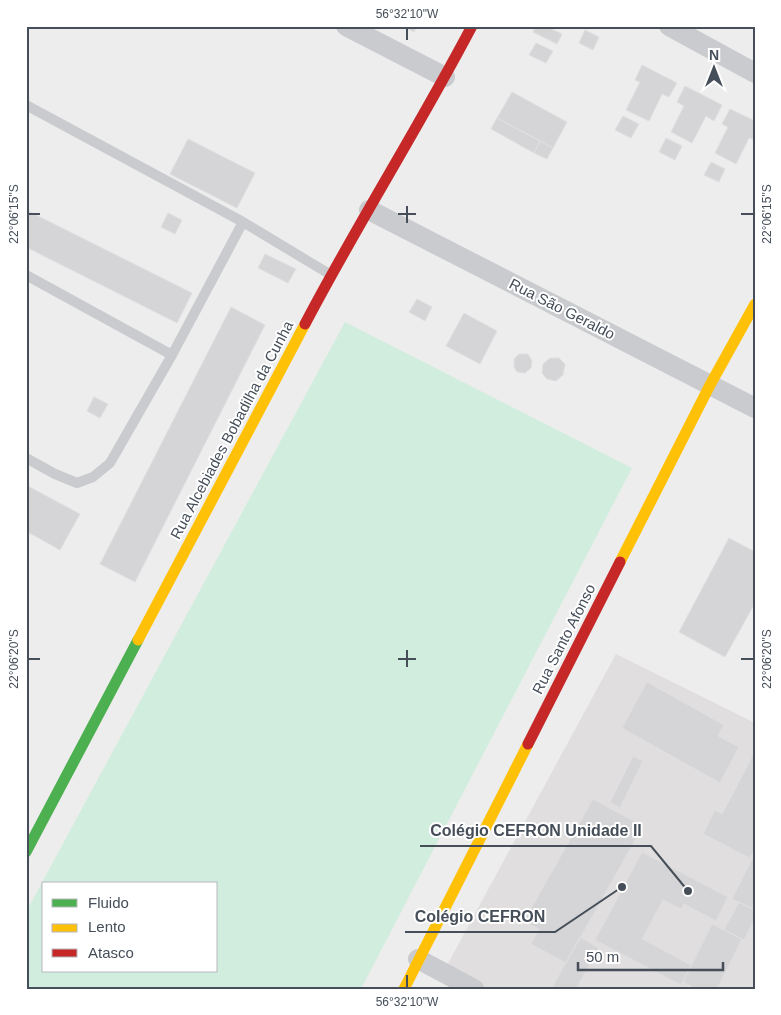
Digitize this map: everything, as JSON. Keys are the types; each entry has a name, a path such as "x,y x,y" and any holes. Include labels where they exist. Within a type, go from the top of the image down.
{"street":[{"path":"346,26 445,77"},
{"name":"Rua Alcebiades Bobadilha da Cunha","path":"26,852 331,274 445,77 472,26"},
{"path":"669,26 755,73"},
{"name":"Rua São Geraldo","path":"369,210 755,408"},
{"name":"Rua Santo Afonso","path":"404,989 418,958 710,385 755,304"},
{"path":"418,958 474,989"}],"lane":[{"path":"26,105 242,222 331,274"},
{"path":"26,458 55,474 77,483 93,477 110,463 172,354 242,222"},
{"path":"26,276 172,354"}],"shaded area":[{"path":"616,654 755,723 755,989 484,989 445,969"}],"green space":[{"path":"345,322 632,468 361,989 26,989 26,912 42,882 42,972 218,972 218,882 42,882"}],"building":[{"path":"403,26 417,26 414,32"},
{"path":"536,26 545,26 562,34 557,44 533,32"},
{"path":"585,30 599,37 593,50 579,43"},
{"path":"536,43 553,51 546,63 529,55"},
{"path":"642,65 677,83 669,97 662,94 649,121 626,110 640,82 635,80"},
{"path":"685,86 722,105 714,121 706,116 692,143 671,132 684,106 677,102"},
{"path":"512,92 567,122 553,148 497,118"},
{"path":"730,109 755,121 755,140 749,138 736,164 715,153 728,127 722,124"},
{"path":"623,116 639,124 631,138 615,130"},
{"path":"497,118 540,141 534,153 491,129"},
{"path":"666,138 682,146 675,160 659,152"},
{"path":"188,139 255,173 237,208 170,174"},
{"path":"540,141 553,148 547,159 534,153"},
{"path":"711,162 725,169 719,182 704,175"},
{"path":"26,210 192,293 177,323 26,247"},
{"path":"168,213 182,220 175,234 161,227"},
{"path":"265,254 296,269 288,283 258,268"},
{"path":"417,299 432,307 425,321 409,312"},
{"path":"231,307 265,325 135,582 100,564"},
{"path":"464,313 497,331 480,364 446,346"},
{"path":"519,354 528,354 532,361 531,368 525,373 517,372 514,367 514,359"},
{"path":"550,358 559,358 565,364 563,375 556,381 547,379 542,373 543,364"},
{"path":"94,397 108,404 100,418 87,411"},
{"path":"26,485 80,514 60,550 26,531"},
{"path":"729,538 755,552 755,603 725,657 679,632"},
{"path":"647,682 724,725 718,736 739,747 720,783 622,728"},
{"path":"755,751 755,850 750,858 703,834 715,810 722,814"},
{"path":"633,756 643,761 620,808 610,802"},
{"path":"593,799 643,826 566,963 531,944 539,929 524,921"},
{"path":"642,852 728,897 716,921 684,904 681,909 663,900 642,939 691,965 681,985 595,940"},
{"path":"755,853 755,910 732,899"},
{"path":"739,902 755,910 755,918 744,940 724,930"},
{"path":"712,924 742,939 717,989 696,989 683,982"},
{"path":"580,937 599,948 576,989 557,989 553,986"}],"traffic: fast":[{"path":"26,852 138,640"}],"traffic: slow":[{"path":"620,562 710,385 755,304"},
{"path":"138,640 305,324"},
{"path":"404,989 528,744"}],"traffic: jam":[{"path":"305,324 472,26"},
{"path":"528,744 620,562"}],"place":[{"name":"Colégio CEFRON","path":"622,887"},
{"name":"Colégio CEFRON Unidade II","path":"688,891"}]}
